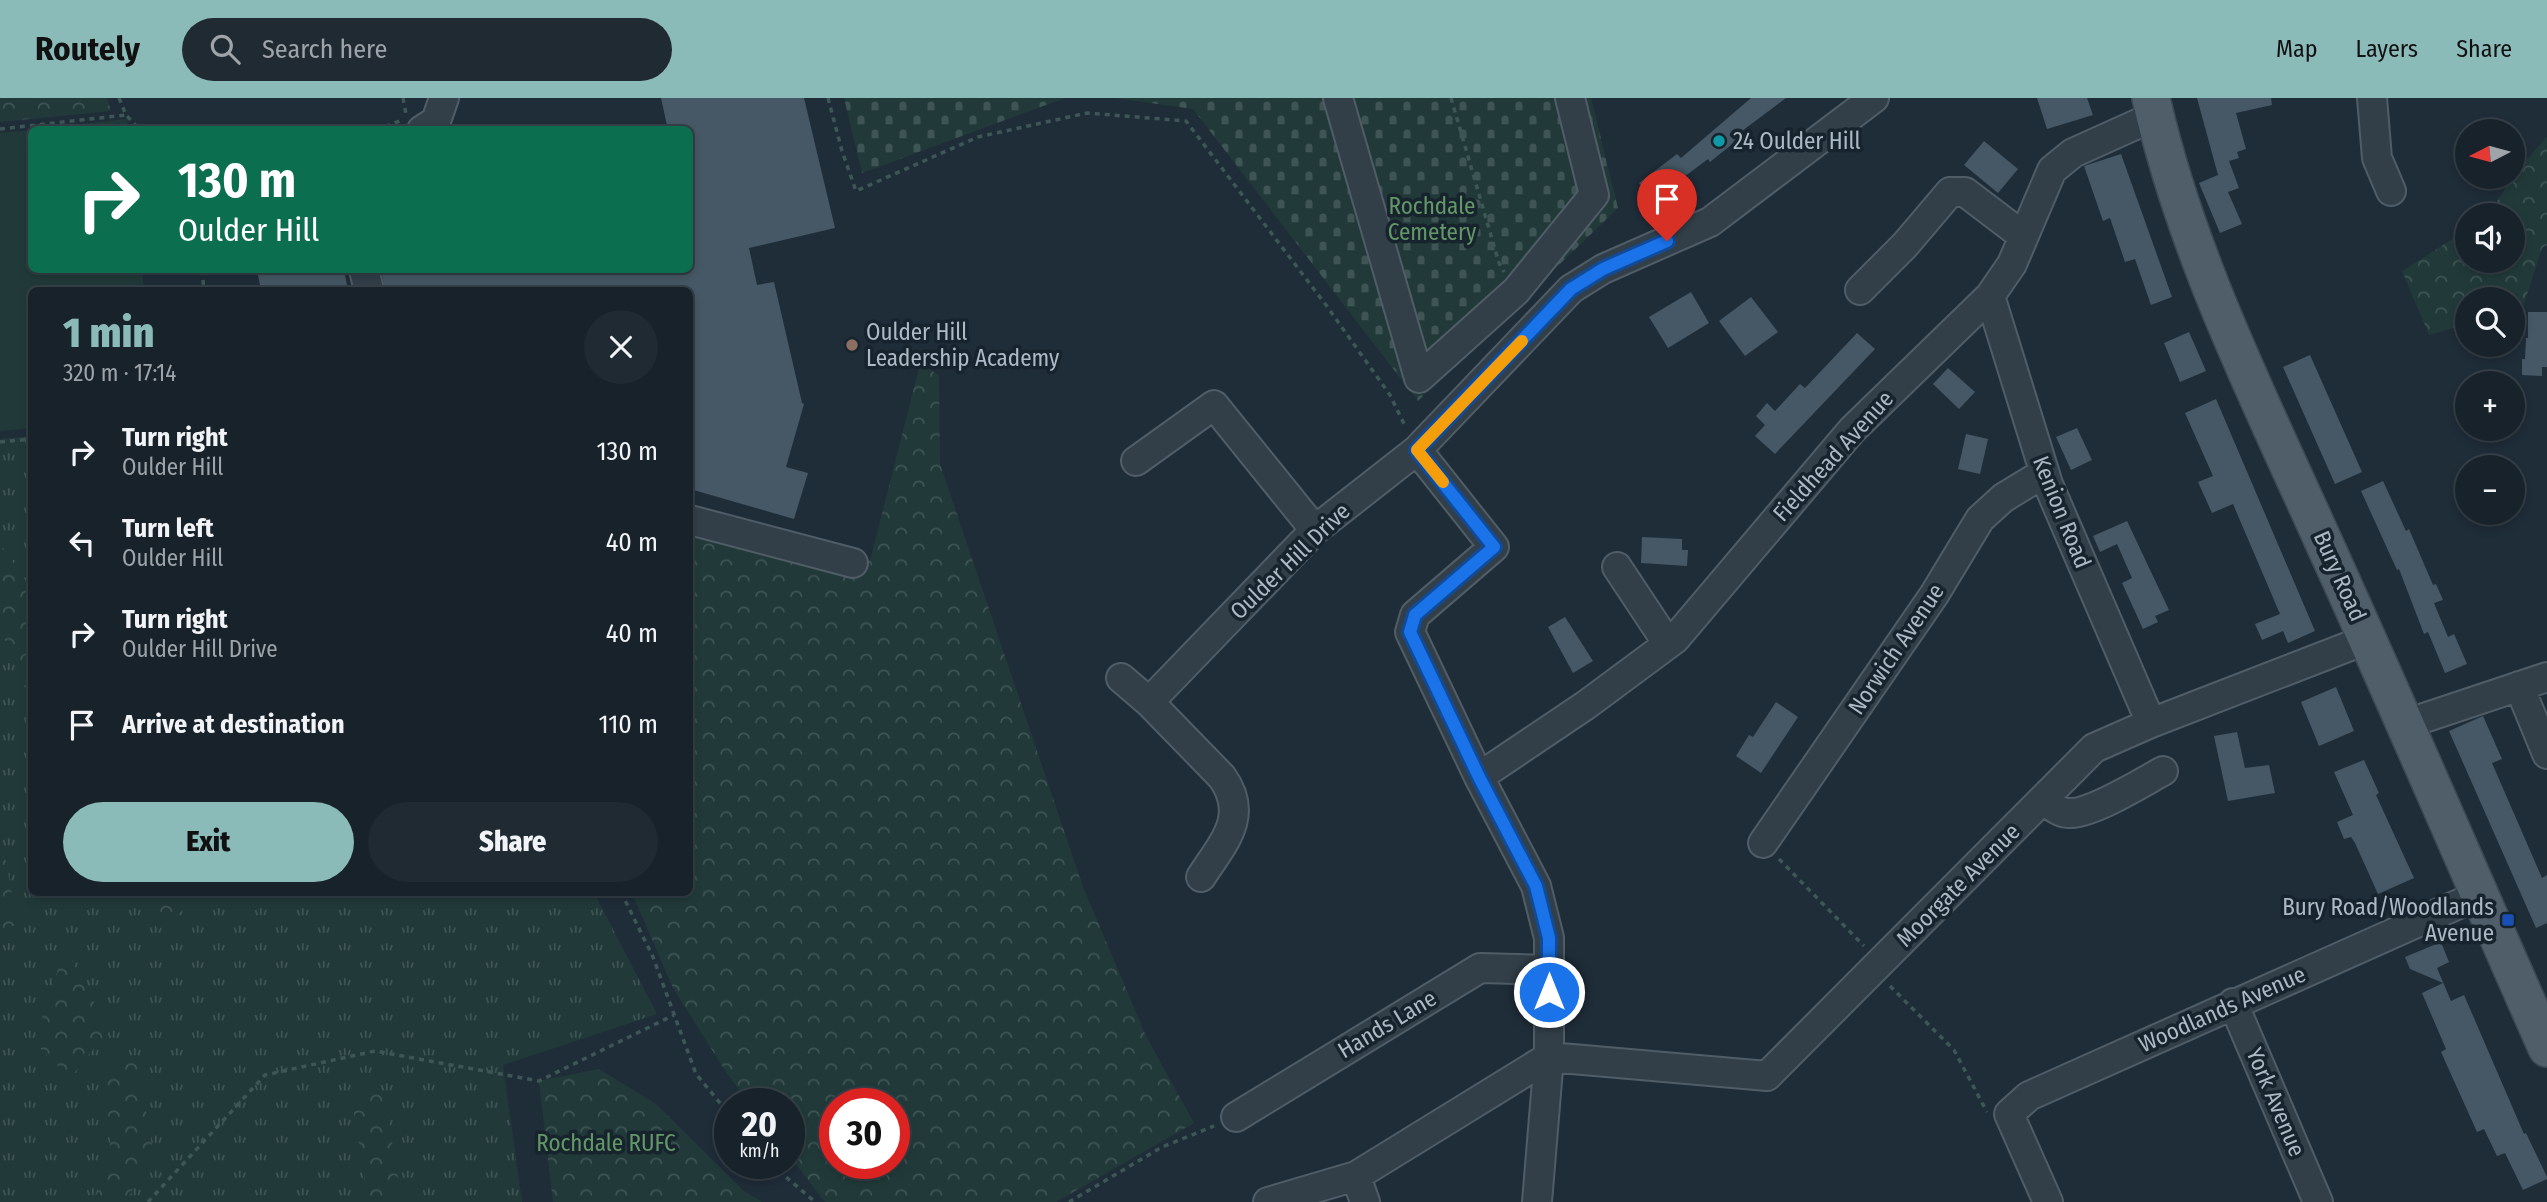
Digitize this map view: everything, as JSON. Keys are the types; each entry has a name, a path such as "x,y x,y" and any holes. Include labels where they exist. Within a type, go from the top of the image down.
{"main road":[{"name":"Bury Road","path":"2153,107 2186,221 2242,357 2547,1048"}],"street":[{"path":"414,124 436,121 444,98"},
{"path":"1338,98 1419,378 1516,291 1594,195 1570,98"},
{"name":"Oulder Hill Drive","path":"1149,702 1315,530 1417,450 1571,289 1603,269 1710,222 1874,98"},
{"path":"2372,98 2377,159 2391,191"},
{"name":"Fieldhead Avenue","path":"1479,777 1586,705 1675,639 1852,430 1990,296 2012,264 2052,170 2073,153 2153,107"},
{"path":"1860,290 1905,245 1950,192 1965,192 2023,236"},
{"name":"Kenion Road","path":"1990,296 2044,473 2151,723"},
{"path":"1136,461 1214,405 1315,530"},
{"path":"1417,450 1494,547 1415,615 1410,632 1479,777 1536,886 1549,938 1549,1057 1537,1202"},
{"name":"Norwich Avenue","path":"1763,843 1934,595 1980,519 2003,498 2044,473"},
{"path":"693,521 853,563"},
{"path":"1617,567 1668,644"},
{"name":"Moorgate Avenue","path":"1549,1057 1767,1076 2094,748 2151,723 2368,639"},
{"path":"2406,724 2547,677"},
{"path":"1121,678 1149,702 1231,789 1234,803 1229,834 1201,877"},
{"path":"2519,686 2547,754"},
{"path":"2044,800 2060,811 2078,812 2102,803 2163,771"},
{"name":"Woodlands Avenue","path":"2008,1114 2029,1096 2479,895"},
{"name":"Hands Lane","path":"1236,1117 1480,968 1549,970"},
{"name":"York Avenue","path":"2233,1003 2318,1202"},
{"path":"1268,1202 1361,1189 1549,1057"},
{"path":"2008,1114 2048,1202"}],"path":[{"path":"119,98 126,115 136,126"},
{"path":"828,98 856,191 978,137 1087,113 1186,121 1390,395 1417,450"},
{"path":"1451,98 1499,263 1516,291"},
{"path":"0,129 126,115"},
{"path":"0,442 28,439"},
{"path":"1763,843 1954,1050 1988,1114 2008,1114"},
{"path":"623,896 653,957 696,1074 714,1096"},
{"path":"148,1202 264,1075 375,1051 540,1081 674,1015"},
{"path":"1069,1202 1162,1147 1236,1117"},
{"path":"788,1179 815,1202"}],"green space":[{"path":"0,98 107,98 111,111 0,122"},
{"path":"844,98 1065,98 862,173"},
{"name":"Rochdale Cemetery","path":"1115,98 1591,98 1618,208 1418,401 1193,109"},
{"path":"127,119 128,126 63,126"},
{"path":"28,130 28,273 142,273 144,287 28,287 28,428 0,431 0,133"},
{"path":"2547,137 2547,245 2542,248 2525,301 2525,287 2455,287 2455,327 2429,335 2402,271 2455,238 2455,273 2525,273 2525,203 2496,203 2505,189 2525,189 2525,161"},
{"path":"920,364 939,375 940,464 1083,887 1146,1036 1194,1123 1056,1202 825,1202 805,1176 805,1088 738,1088 673,988 633,896 693,896 693,517 870,561"},
{"path":"28,436 28,896 596,896 657,1014 503,1065 522,1202 0,1202 0,439"},
{"path":"0,543 28,585 28,696 0,628"},
{"path":"0,849 6,861 17,923 0,937"},
{"path":"139,896 178,896 183,910 158,930"},
{"path":"65,948 109,1030 70,1078 34,1042"},
{"path":"137,1062 152,1145 127,1202 91,1202 101,1187 110,1154 109,1118 102,1066"},
{"name":"Rochdale RUFC","path":"599,1069 656,1104 714,1161 714,1179 732,1179 744,1191 762,1202 553,1202 539,1081"},
{"path":"384,1092 402,1202 368,1202 351,1095"}],"building":[{"path":"661,98 804,98 835,228 749,248 757,285 774,282 804,404 786,467 808,473 794,519 693,490 693,287 384,287 382,273 693,273 693,126 667,126"},
{"path":"1751,98 1786,98 1738,134 1741,137 1710,162 1708,159 1652,201 1639,183 1677,154 1681,158"},
{"path":"2037,98 2087,98 2093,115 2047,129"},
{"path":"2197,98 2271,98 2272,105 2236,113 2246,149 2237,152 2239,158 2229,161 2239,188 2228,192 2242,224 2220,233 2199,183 2218,175"},
{"path":"1984,141 2018,169 1998,193 1964,165"},
{"path":"2121,154 2172,297 2151,305 2135,259 2125,262 2110,218 2103,221 2084,166"},
{"path":"258,273 345,273 347,287 260,287"},
{"path":"1691,292 1709,323 1668,348 1649,317"},
{"path":"1751,297 1778,332 1745,356 1719,321"},
{"path":"2528,312 2547,312 2547,367 2542,367 2542,376 2525,375 2525,371 2522,371 2522,359 2525,359"},
{"path":"2189,332 2206,371 2180,382 2164,343"},
{"path":"1857,333 1875,349 1775,454 1755,436 1765,425 1756,416 1767,403 1775,411 1800,384 1805,388"},
{"path":"2310,355 2362,472 2335,484 2283,367"},
{"path":"1948,368 1975,392 1959,409 1933,384"},
{"path":"2216,399 2315,631 2288,643 2283,631 2262,640 2255,624 2280,614 2233,504 2212,513 2198,482 2213,476 2185,413"},
{"path":"2077,428 2092,460 2071,470 2056,437"},
{"path":"1966,434 1988,439 1980,474 1958,469"},
{"path":"2383,481 2406,531 2409,529 2433,585 2436,584 2443,600 2434,603 2448,637 2454,634 2467,664 2445,673 2428,632 2424,634 2399,569 2397,570 2361,491"},
{"path":"2127,521 2169,610 2155,616 2158,622 2143,629 2122,583 2132,578 2117,544 2100,552 2093,536"},
{"path":"1642,537 1682,539 1682,550 1688,550 1687,566 1641,563"},
{"path":"1565,617 1593,661 1573,673 1548,627"},
{"path":"2336,687 2354,731 2319,746 2301,702"},
{"path":"1776,702 1798,717 1761,773 1736,756 1749,735 1753,737"},
{"path":"2483,716 2502,759 2492,763 2542,878 2547,875 2547,923 2536,928 2449,731"},
{"path":"2237,732 2245,768 2269,765 2275,793 2228,801 2214,736"},
{"path":"2364,760 2379,793 2376,795 2414,878 2378,894 2355,843 2351,837 2344,839 2337,822 2353,815 2334,772"},
{"path":"2441,942 2449,962 2437,968 2451,1001 2464,995 2524,1134 2526,1133 2547,1177 2523,1190 2505,1153 2497,1156 2484,1129 2477,1132 2441,1052 2446,1049 2422,993 2443,983 2410,969 2405,957"}],"slow traffic":[{"path":"1443,482 1417,450 1522,341"}],"place":[{"name":"24 Oulder Hill","path":"1719,141"},
{"name":"Oulder Hill Leadership Academy","path":"852,345"},
{"name":"Bury Road/Woodlands Avenue","path":"2508,920"}],"route":[{"path":"1549,992 1549,938 1536,886 1479,777 1410,632 1415,615 1494,547 1417,450 1571,289 1603,269 1667,241"}]}
